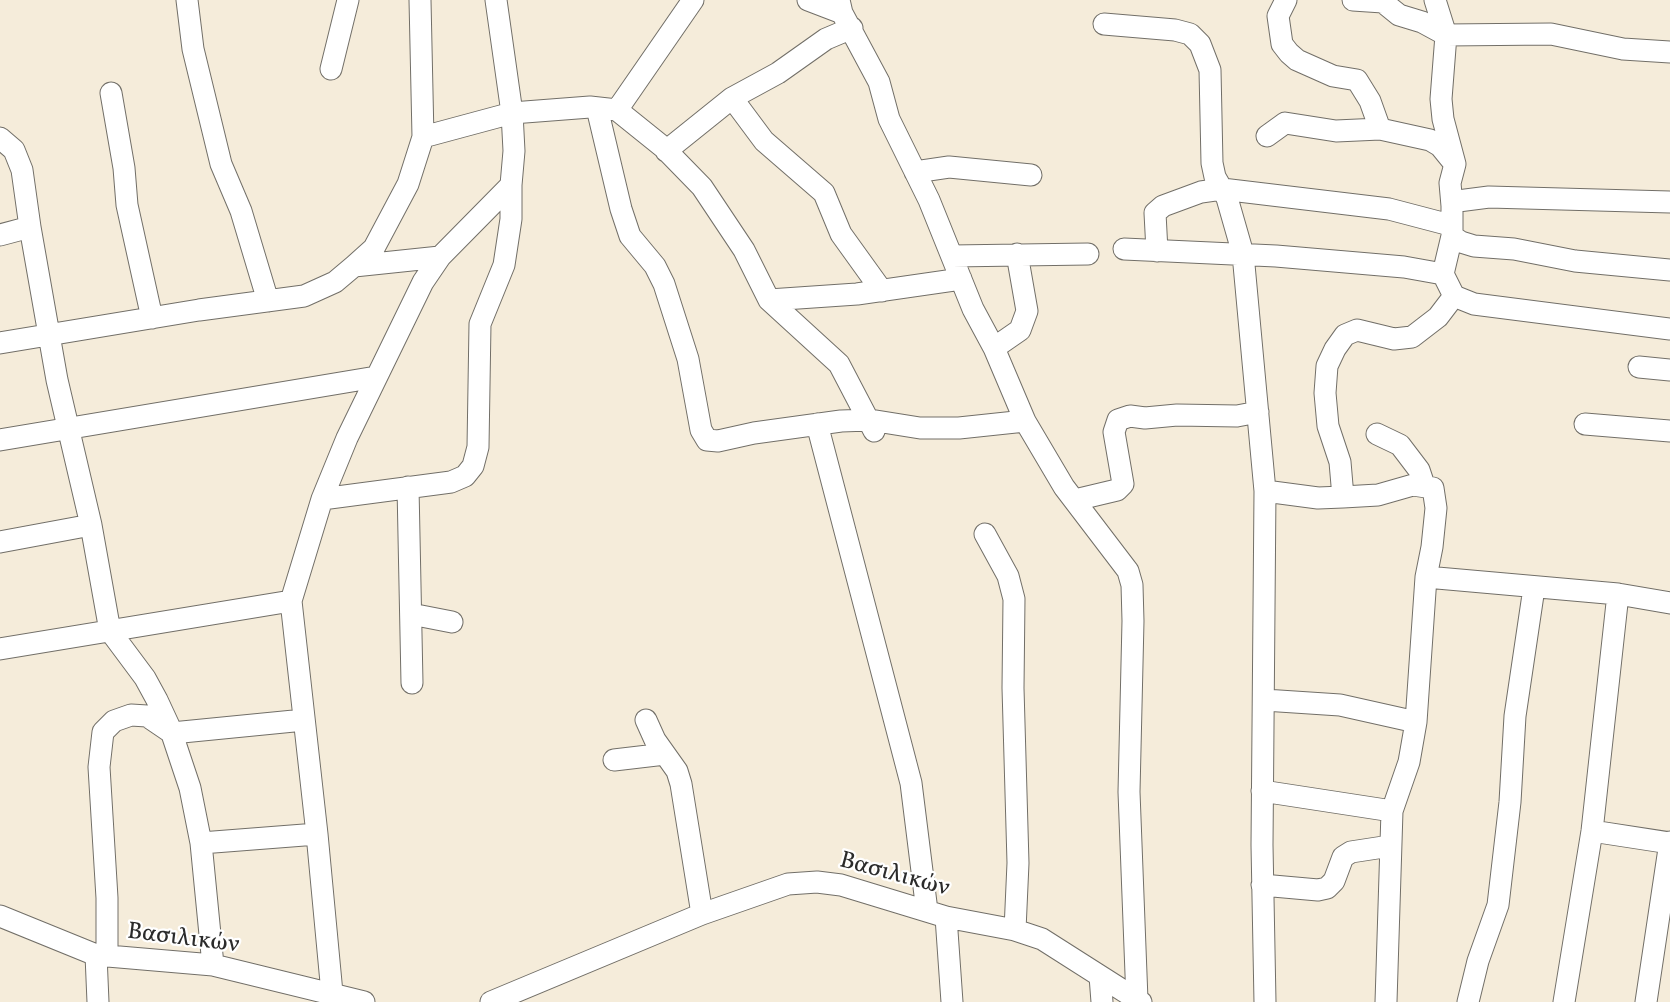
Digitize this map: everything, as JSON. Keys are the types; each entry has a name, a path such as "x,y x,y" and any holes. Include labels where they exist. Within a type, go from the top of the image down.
{"street":[{"path":"187,0 193,49 218,153 241,211 268,301"},
{"path":"331,69 348,0"},
{"path":"0,343 304,296 335,282 354,267 375,248 408,184 423,137 420,0"},
{"path":"322,499 451,482 465,476 473,466 479,435 480,324 504,265 511,219 514,151 512,113 496,0"},
{"path":"693,0 607,109 621,209 630,236 655,266 664,284 688,359 701,430 706,440 718,441 817,424 959,428 1025,421"},
{"path":"808,0 844,14 879,82 889,119 915,172 1025,421 1064,487 1128,571 1132,585 1130,792 1139,1001"},
{"path":"1286,0 1278,16 1282,44 1297,60 1333,75 1357,80 1374,110 1380,129"},
{"path":"1353,0 1383,2 1399,15 1422,22 1446,35 1551,34 1623,49 1670,52"},
{"path":"1435,0 1446,35 1441,99 1443,119 1455,164 1450,183 1451,222 1461,242 1474,246 1514,249 1575,261 1670,270"},
{"path":"666,151 732,98 778,73 826,39 844,14"},
{"path":"1104,24 1175,30 1190,34 1200,44 1210,70 1212,163 1215,177 1222,189 1236,227 1243,255 1265,491 1262,791 1265,1002"},
{"path":"111,93 124,168 127,205 152,318"},
{"path":"732,98 764,141 824,193 841,234 882,291"},
{"path":"423,137 512,113 607,109 666,151 702,187 757,272 769,300 839,364 872,426"},
{"path":"1267,136 1285,123 1336,131 1380,129 1430,140 1440,146 1455,164"},
{"path":"0,138 14,150 22,170 30,227 67,427 91,525 110,631 145,678 172,733 190,788 201,843 213,965"},
{"path":"915,172 949,167 1031,175"},
{"path":"332,993 291,601 322,499 376,377 423,282 440,257 511,185"},
{"path":"1157,251 1155,213 1164,206 1202,192 1222,189 1389,209 1451,222"},
{"path":"1670,202 1490,197 1458,201 1451,222 1443,274 1454,296 1474,304 1670,329"},
{"path":"0,236 30,227"},
{"path":"1124,249 1404,267 1443,274"},
{"path":"951,252 1088,254"},
{"path":"930,283 951,252"},
{"path":"994,348 1020,330 1027,312 1017,254"},
{"path":"354,267 440,257"},
{"path":"769,300 882,291 961,279"},
{"path":"1343,497 1340,462 1328,426 1325,393 1326,366 1335,349 1345,335 1357,330 1394,339 1412,337 1438,317 1454,296"},
{"path":"1639,367 1670,370"},
{"path":"0,440 376,377"},
{"path":"1075,500 1117,490 1123,484 1114,432 1119,420 1130,416 1145,418 1177,415 1237,416 1258,412"},
{"path":"817,424 911,783 952,1002"},
{"path":"1585,424 1670,431"},
{"path":"1377,434 1400,445 1419,470 1424,485"},
{"path":"1265,491 1318,498 1378,495 1413,485 1424,485 1433,488 1436,498 1432,547 1426,577 1416,722 1409,762 1392,811 1386,1002"},
{"path":"408,487 412,683"},
{"path":"0,542 91,525"},
{"path":"985,534 1008,576 1014,599 1013,688 1018,863 1014,930"},
{"path":"1426,577 1618,594 1670,603"},
{"path":"1468,1002 1478,961 1498,905 1508,823 1515,716 1534,588"},
{"path":"1564,1002 1592,831 1618,594"},
{"path":"0,648 291,601"},
{"path":"411,614 452,622"},
{"path":"1264,700 1340,705 1416,722"},
{"path":"98,1002 107,898 99,766 103,732 114,721 131,715 147,716 172,733 304,720"},
{"path":"646,720 655,740 677,771 681,784 702,914"},
{"path":"614,760 665,754"},
{"path":"1262,791 1392,811"},
{"path":"1592,831 1670,842 1646,1002"},
{"path":"201,843 317,834"},
{"path":"1262,885 1318,890 1327,888 1334,881 1343,857 1351,852 1390,846"},
{"name":"Βασιλικών","path":"500,1000 702,914 788,884 817,882 852,888 937,914 1014,930 1042,939 1139,1001"},
{"name":"Βασιλικών","path":"0,916 102,956 213,965 276,992 332,993 364,1002"},
{"path":"1100,976 1102,1002"}]}
